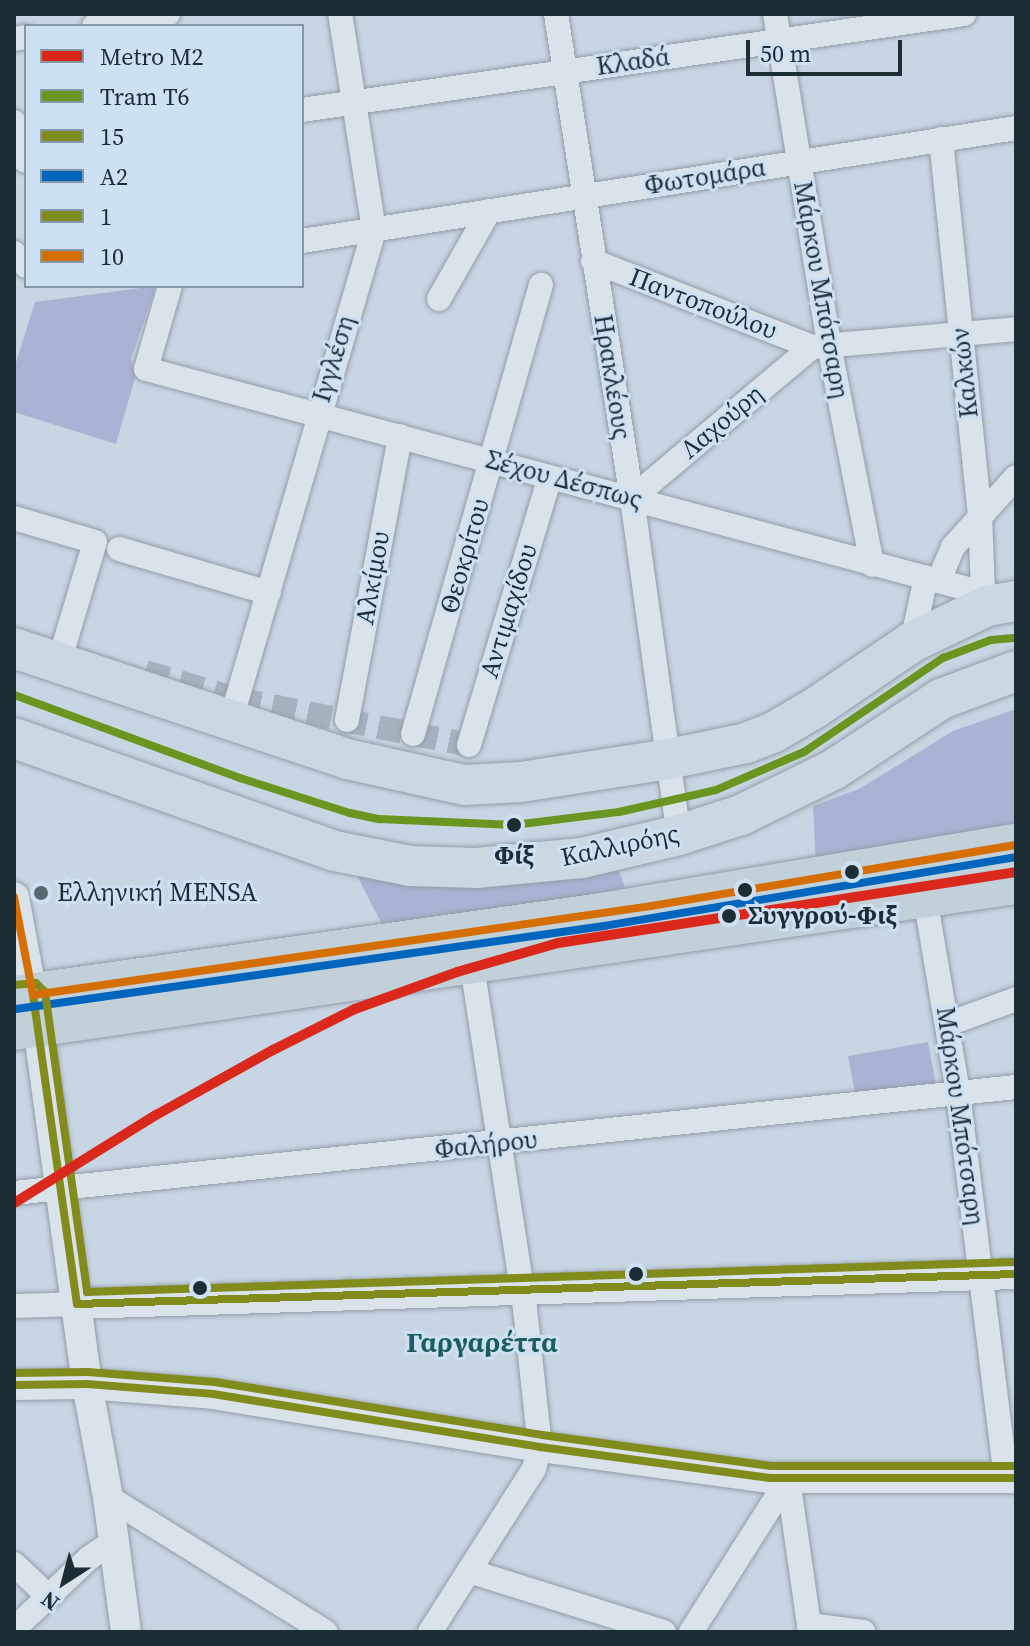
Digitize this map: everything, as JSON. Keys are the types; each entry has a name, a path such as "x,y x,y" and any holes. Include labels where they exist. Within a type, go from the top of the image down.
{"highway":[{"path":"25,1012 1016,845"},
{"path":"25,1012 472,965 1016,883"}],"main road":[{"path":"14,648 347,759 464,785 521,782 669,759 746,743 774,732 912,642 995,600"},
{"path":"965,688 1016,647"},
{"name":"Καλλιρόης","path":"14,738 335,851 410,866 476,868 582,858 679,835 784,796 833,770 941,699 1016,671"}],"street":[{"path":"109,24 168,14"},
{"name":"Ιγγλέση","path":"237,699 374,230 340,14"},
{"name":"Ηρακλέους","path":"556,14 582,197 632,498 679,835"},
{"name":"Μάρκου Μπότσαρη","path":"775,14 799,162 821,346 872,565"},
{"name":"Κλαδά","path":"304,110 964,14"},
{"path":"14,122 24,157"},
{"name":"Φωτομάρα","path":"304,241 1016,128"},
{"name":"Καλκών","path":"941,139 980,514 995,600"},
{"path":"439,299 489,211"},
{"name":"Παντοπούλου","path":"593,261 821,346"},
{"name":"Θεοκρίτου","path":"413,734 541,285"},
{"name":"Σέχου Δέσπως","path":"169,288 146,369 872,565 932,578 995,600"},
{"path":"821,346 1016,329"},
{"name":"Λαχούρη","path":"632,498 821,346"},
{"name":"Αλκίμου","path":"347,720 400,436"},
{"name":"Αντιμαχίδου","path":"469,745 550,477"},
{"path":"912,642 932,578 980,514 1016,477"},
{"path":"14,518 95,542 59,662"},
{"path":"119,549 269,593"},
{"path":"14,897 25,1012 61,1187 87,1384 108,1497 126,1632"},
{"name":"Μάρκου Μπότσαρη","path":"925,897 948,1024 1011,1478"},
{"path":"430,1632 534,1469 540,1447 521,1287 472,965"},
{"path":"948,1024 1016,999"},
{"name":"Φαλήρου","path":"14,1193 1016,1087"},
{"path":"14,1306 521,1287 742,1285 1016,1274"},
{"path":"14,1385 87,1384 213,1394 540,1447 788,1479 1011,1478"},
{"path":"788,1479 810,1629 864,1632"},
{"path":"691,1632 788,1479"},
{"path":"108,1497 326,1632"},
{"path":"14,1629 89,1558 113,1542"},
{"path":"14,1564 48,1596"},
{"path":"469,1571 664,1632"}],"shaded area":[{"path":"155,288 131,359 136,375 116,444 14,412 14,369 35,302"},
{"path":"1016,709 1016,833 816,869 813,806 859,789 953,731"},
{"path":"615,861 628,895 387,934 350,862"},
{"path":"928,1042 936,1085 856,1099 848,1056"}],"tunnel":[{"path":"145,672 237,699 469,745"}],"metro line":[{"name":"Μ2","path":"14,1203 156,1115 273,1050 355,1009 457,972 558,943 1016,872"}],"tram line":[{"name":"Τ6","path":"14,695 240,778 350,813 379,819 514,825 619,812 716,790 804,752 943,658 991,640 1016,638"}],"transit line":[{"name":"10","path":"14,897 33,995 651,906 1016,845"},
{"name":"Α2","path":"16,1009 604,926 1016,857"},
{"name":"1","path":"14,985 36,983 45,992 87,1292 1016,1262"},
{"name":"15","path":"33,995 77,1304"},
{"name":"15","path":"77,1304 1016,1274"},
{"name":"1","path":"14,1373 88,1372 215,1382 542,1435 771,1466 1016,1466"},
{"name":"15","path":"14,1385 87,1384 213,1394 540,1447 770,1478 1016,1478"}],"place":[{"name":"Φίξ","path":"514,825"},
{"name":"Ελληνική MENSA","path":"41,893"},
{"name":"Συγγρού-Φιξ","path":"729,916"}],"district":[{"name":"Γαργαρέττα","path":"482,1342"}]}
